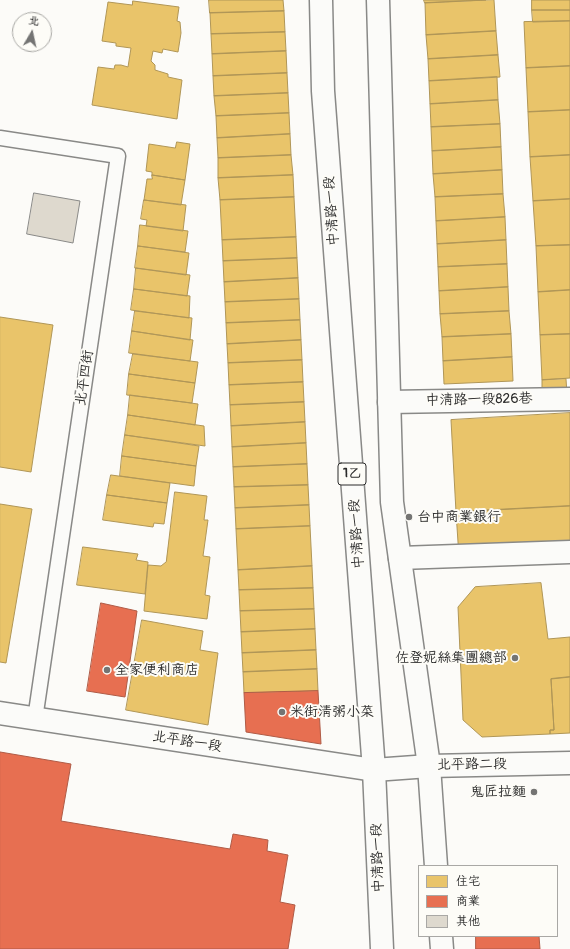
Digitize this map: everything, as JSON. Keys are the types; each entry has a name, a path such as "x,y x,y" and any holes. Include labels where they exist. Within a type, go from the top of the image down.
{"main road":[{"name":"中清路一段","path":"321,0 323,91 374,770 382,949"},
{"path":"378,0 392,502 429,766 436,865"},
{"name":"中清路一段826巷","path":"389,402 570,399"},
{"path":"400,558 570,552"},
{"name":"北平路一段","path":"0,713 374,770"},
{"name":"北平路二段","path":"374,770 429,766 570,763"},
{"path":"441,937 442,949"}],"lane":[{"name":"北平四街","path":"0,138 118,156 35,719"}],"building: 住宅":[{"path":"209,0 283,0 284,11 210,13"},
{"path":"424,0 486,0 425,3"},
{"path":"494,0 496,31 426,35 425,3"},
{"path":"532,0 570,0 570,10 532,10"},
{"path":"133,1 179,7 177,21 180,22 181,33 178,52 163,49 162,53 153,51 151,61 155,65 155,70 168,74 168,77 182,80 177,119 92,105 98,67 114,69 115,65 121,65 128,67 131,48 116,46 116,43 102,41 108,2 132,5"},
{"path":"532,10 570,10 570,21 533,22"},
{"path":"284,11 285,32 211,34 210,13"},
{"path":"570,21 570,66 526,68 524,22"},
{"path":"496,31 498,55 428,59 426,35"},
{"path":"285,32 286,51 212,54 211,34"},
{"path":"286,51 287,73 213,76 212,54"},
{"path":"498,55 500,77 429,81 428,59"},
{"path":"570,66 570,110 528,112 526,68"},
{"path":"287,73 288,93 214,96 213,76"},
{"path":"497,77 498,100 430,104 429,81"},
{"path":"288,93 289,113 216,116 214,96"},
{"path":"498,100 500,124 431,127 430,104"},
{"path":"570,110 570,155 530,157 528,112"},
{"path":"289,113 290,134 217,138 216,116"},
{"path":"500,124 501,147 432,151 431,127"},
{"path":"290,134 291,155 218,158 217,138"},
{"path":"177,142 190,144 185,180 152,175 152,172 146,171 149,144 175,148"},
{"path":"501,147 502,170 433,174 432,151"},
{"path":"291,155 293,175 218,178 218,158"},
{"path":"570,155 570,199 533,201 530,157"},
{"path":"502,170 503,194 435,197 433,174"},
{"path":"152,175 185,180 181,205 144,200 147,179 152,179"},
{"path":"293,175 294,197 220,200 218,178"},
{"path":"503,194 505,217 436,221 435,197"},
{"path":"294,197 296,237 222,240 220,200"},
{"path":"570,199 570,245 536,246 533,201"},
{"path":"144,200 186,205 183,231 146,226 147,220 141,219"},
{"path":"505,217 506,240 437,244 436,221"},
{"path":"140,225 188,231 185,252 138,246"},
{"path":"296,237 297,258 223,261 222,240"},
{"path":"506,240 507,264 438,267 437,244"},
{"path":"570,245 570,290 538,292 536,246"},
{"path":"138,246 189,253 186,275 135,268"},
{"path":"297,258 298,278 224,282 223,261"},
{"path":"507,264 508,287 439,291 438,267"},
{"path":"136,268 190,275 187,296 134,289"},
{"path":"298,278 299,299 225,302 224,282"},
{"path":"508,287 509,311 440,314 439,291"},
{"path":"134,289 190,296 189,318 131,310"},
{"path":"570,290 570,334 540,335 538,292"},
{"path":"299,299 300,320 226,323 225,302"},
{"path":"135,311 192,318 190,340 132,331"},
{"path":"509,311 511,334 442,337 440,314"},
{"path":"0,317 53,325 31,472 0,467"},
{"path":"300,320 301,340 227,344 226,323"},
{"path":"132,331 193,340 190,361 129,353"},
{"path":"511,334 512,357 443,361 442,337"},
{"path":"570,334 570,378 542,380 540,335"},
{"path":"301,340 302,360 228,363 227,344"},
{"path":"133,354 198,362 195,383 129,374"},
{"path":"512,357 513,381 444,384 443,361"},
{"path":"302,360 303,382 229,385 228,363"},
{"path":"129,374 195,383 192,403 127,395"},
{"path":"566,379 568,409 542,410 542,380"},
{"path":"303,382 304,402 230,405 229,385"},
{"path":"130,395 198,404 195,425 128,415"},
{"path":"304,402 305,422 231,426 230,405"},
{"path":"570,413 570,506 456,512 451,420"},
{"path":"128,415 204,426 205,446 125,435"},
{"path":"305,422 306,443 232,447 231,426"},
{"path":"125,435 199,446 196,466 122,456"},
{"path":"306,443 307,464 233,467 232,447"},
{"path":"122,456 196,466 194,486 120,476"},
{"path":"307,464 308,485 234,487 233,467"},
{"path":"111,475 170,483 167,503 107,495"},
{"path":"308,485 309,505 235,508 234,487"},
{"path":"175,492 207,496 204,520 208,520 203,556 210,557 205,595 210,596 207,619 144,611 148,565 161,566 166,562"},
{"path":"107,495 167,503 164,524 154,523 153,527 103,520"},
{"path":"0,504 32,509 6,663 0,662"},
{"path":"309,505 310,526 236,529 235,508"},
{"path":"570,506 570,552 459,557 456,512"},
{"path":"310,526 312,566 238,570 236,529"},
{"path":"83,547 138,554 136,560 148,562 145,594 77,585"},
{"path":"312,566 313,588 239,590 238,570"},
{"name":"佐登妮絲集團總部","path":"541,583 548,639 570,637 570,677 551,679 554,730 550,730 550,734 482,737 463,720 458,607 475,587"},
{"path":"313,588 314,609 240,611 239,590"},
{"path":"314,609 315,629 241,632 240,611"},
{"path":"142,620 203,631 200,650 218,653 208,725 126,710"},
{"path":"315,629 316,650 242,653 241,632"},
{"path":"316,650 317,669 243,672 242,653"},
{"path":"317,669 318,691 244,693 243,672"},
{"path":"570,677 570,733 550,734 550,730 554,730 551,679"}],"building: 商業":[{"path":"101,603 137,611 125,697 87,691"},
{"name":"米街清粥小菜","path":"318,691 321,744 246,732 244,693"},
{"path":"0,752 71,764 61,821 230,849 233,834 268,840 267,851 288,855 280,902 295,905 288,949 0,949"},
{"path":"476,937 539,937 540,949 476,949"}],"building: 其他":[{"path":"34,193 80,201 73,243 27,234"}],"place":[{"name":"台中商業銀行","path":"409,517"},
{"name":"佐登妮絲集團總部","path":"515,658"},
{"name":"全家便利商店","path":"107,670"},
{"name":"米街清粥小菜","path":"282,712"},
{"name":"鬼匠拉麵","path":"534,792"}]}
